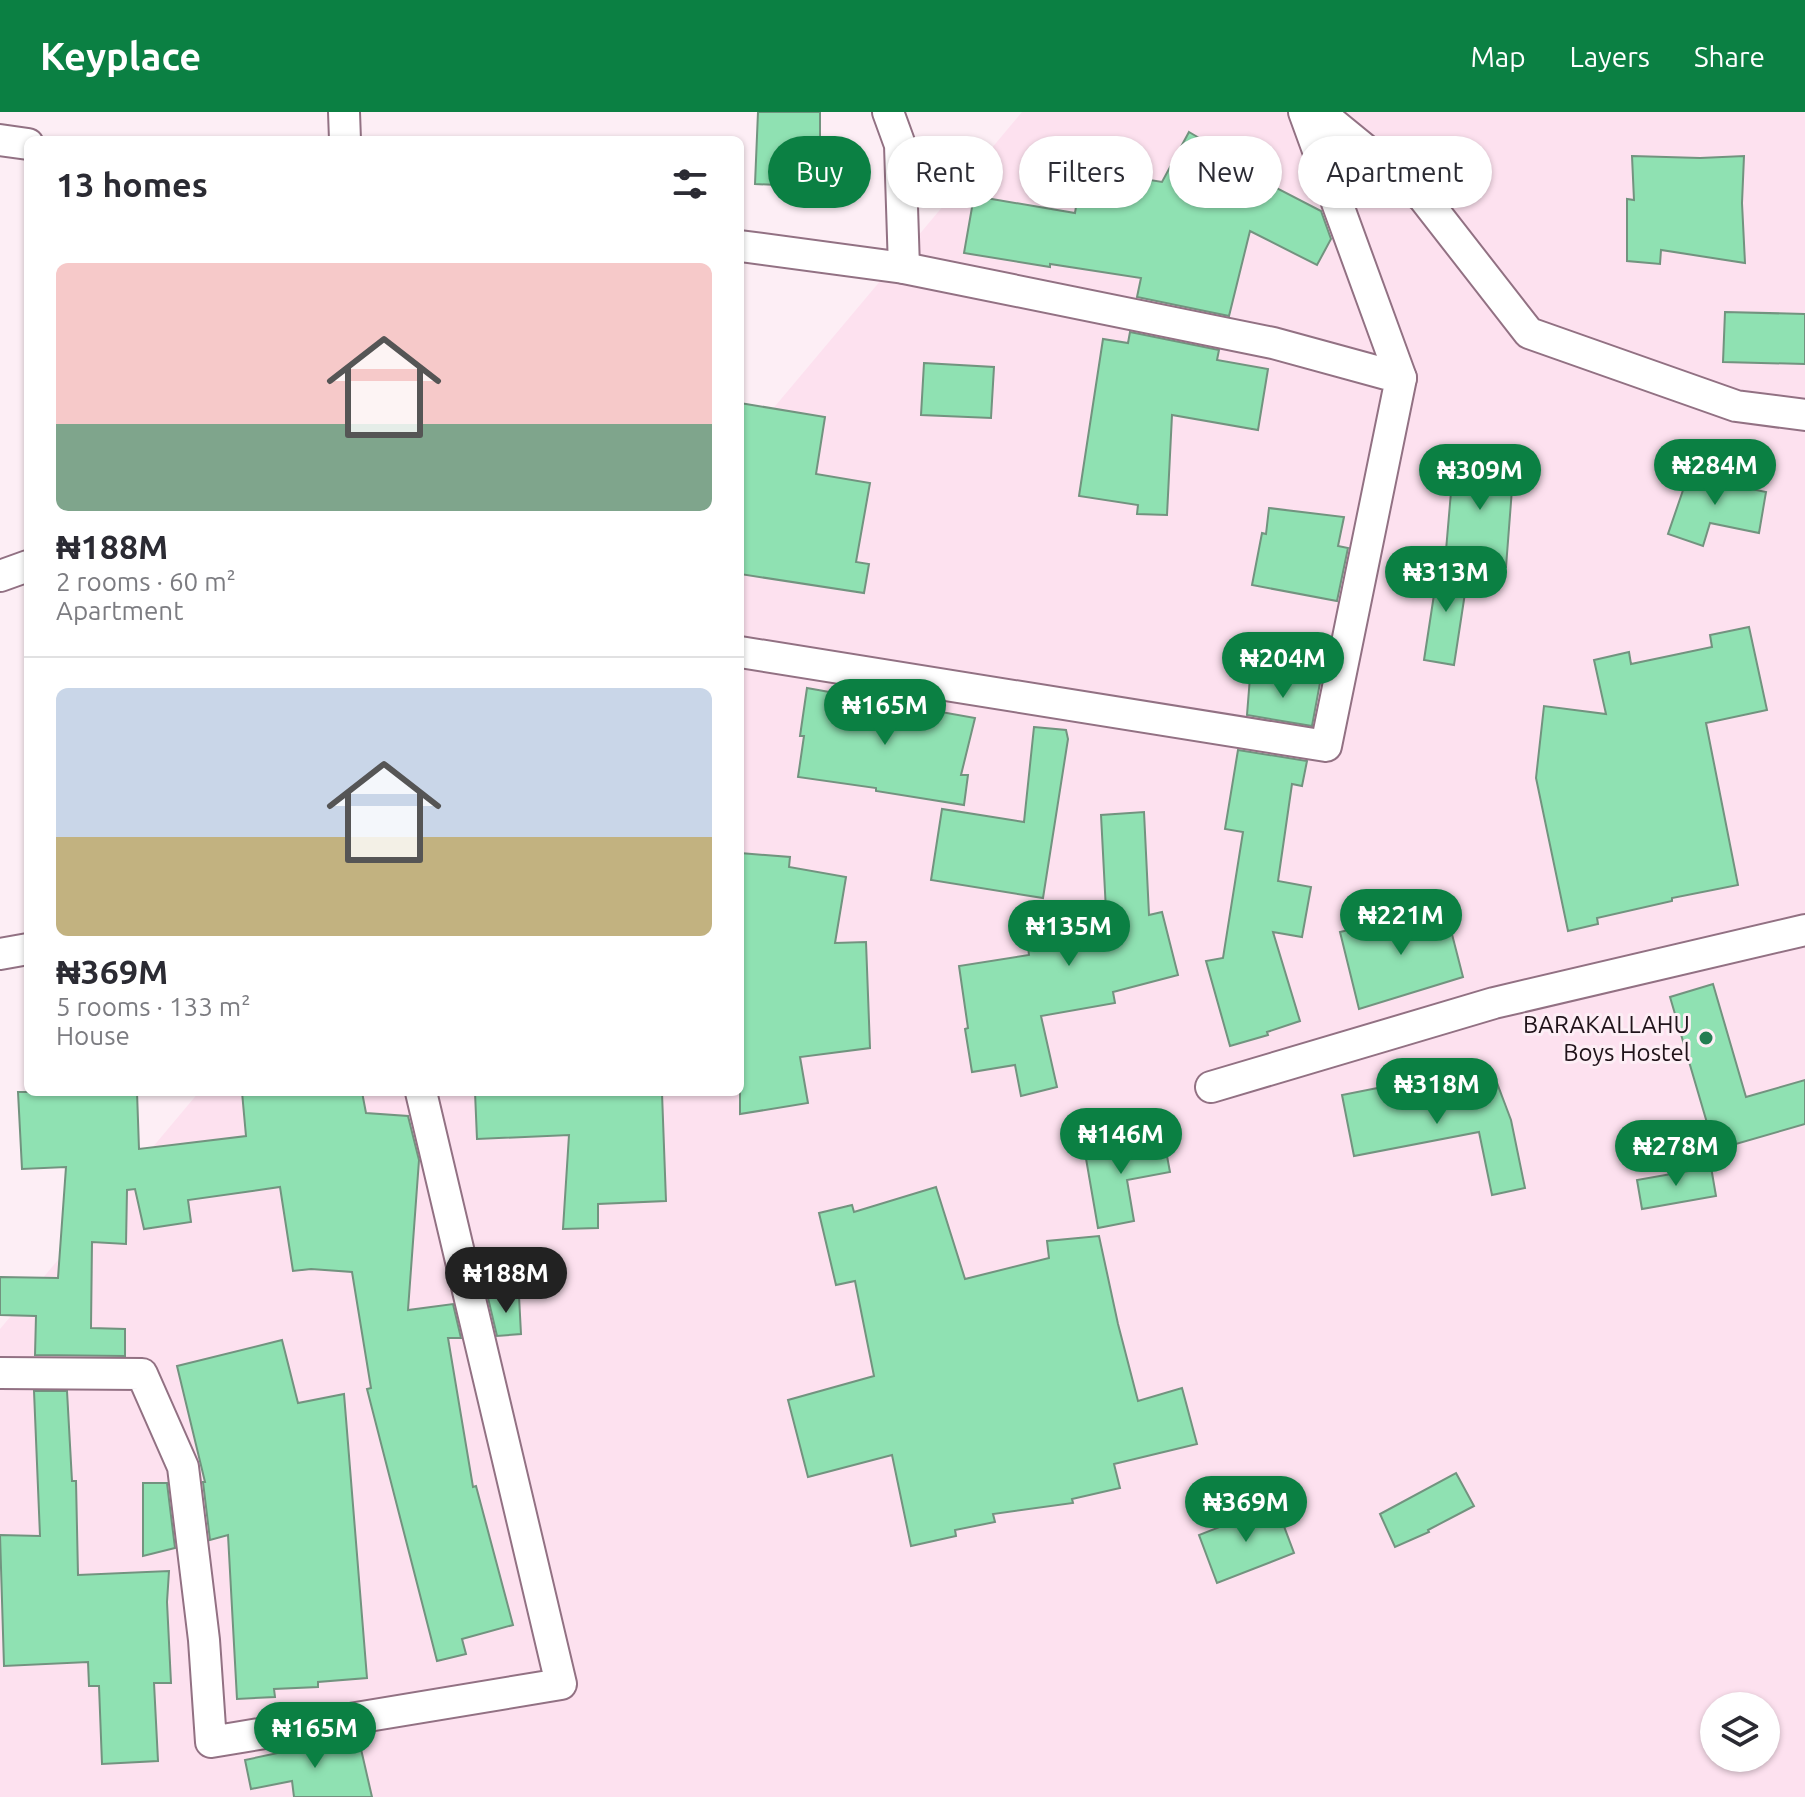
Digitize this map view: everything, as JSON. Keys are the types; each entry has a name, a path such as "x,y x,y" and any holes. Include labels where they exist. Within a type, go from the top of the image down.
{"street":[{"path":"344,112 345,136"},
{"path":"888,112 900,145 904,268"},
{"path":"744,653 1326,746 1401,378 1304,112"},
{"path":"1319,112 1423,197 1529,333 1736,406 1805,415"},
{"path":"0,140 24,143"},
{"path":"744,247 904,268 1273,343 1401,378"},
{"path":"0,576 24,567"},
{"path":"1211,1087 1494,1003 1805,930"},
{"path":"0,954 24,950"},
{"path":"0,1373 142,1374 183,1467 204,1640 211,1742 561,1684 422,1096"}],"shaded area":[{"path":"1022,112 1805,112 1805,1797 0,1797 0,1329 196,1096 744,1096 744,443 941,208 1003,208 1002,136"}],"building":[{"path":"758,112 820,112 820,136 768,136 768,185 755,184"},
{"path":"1632,156 1744,156 1742,203 1745,263 1661,250 1660,264 1627,261 1627,199 1634,200"},
{"path":"1169,169 1169,208 1282,208 1282,191 1298,199 1298,208 1321,211 1331,239 1317,265 1250,231 1229,316 1137,297 1141,278 964,253 972,208 1003,208 1003,201 1019,204 1019,208 1075,213 1076,208 1153,208 1153,181 1162,182"},
{"path":"1725,312 1805,314 1805,364 1723,362"},
{"path":"1130,332 1219,350 1217,360 1268,369 1258,430 1172,415 1167,515 1137,514 1138,505 1079,496 1103,339 1128,343"},
{"path":"924,363 994,367 991,418 921,415"},
{"path":"744,404 825,417 816,474 870,483 856,562 869,564 864,593 744,575"},
{"path":"1454,457 1514,463 1506,567 1445,562"},
{"path":"1692,464 1721,475 1718,482 1766,492 1759,533 1710,523 1703,546 1668,534"},
{"path":"1269,508 1344,517 1338,546 1348,548 1337,601 1252,585 1262,533 1266,534"},
{"path":"1439,562 1469,567 1454,665 1424,660"},
{"path":"1749,627 1767,710 1706,723 1738,885 1597,918 1598,924 1568,931 1536,778 1544,706 1606,714 1594,660 1629,652 1631,664 1712,647 1710,635"},
{"path":"1250,677 1320,683 1312,726 1247,715"},
{"path":"807,688 975,718 961,775 968,775 964,805 798,777"},
{"path":"1034,727 1066,730 1068,739 1043,898 931,880 942,809 1024,822"},
{"path":"1238,750 1307,761 1302,786 1292,784 1278,881 1311,887 1302,937 1273,932 1300,1021 1267,1032 1268,1035 1230,1046 1206,961 1223,958 1243,832 1225,829"},
{"path":"1144,812 1149,915 1162,912 1178,975 1113,992 1115,1003 1041,1016 1057,1087 1021,1096 1015,1065 972,1072 959,966 1029,955 1028,947 1107,930 1101,815"},
{"path":"744,853 790,857 789,867 846,877 835,943 866,942 870,1048 800,1057 808,1103 740,1114 740,1096 744,1096"},
{"path":"1445,907 1463,977 1359,1009 1340,932"},
{"name":"BARAKALLAHU Boys Hostel","path":"1713,984 1746,1097 1805,1080 1805,1124 1715,1150 1670,997"},
{"path":"1413,1081 1418,1106 1497,1083 1511,1120 1525,1188 1492,1195 1479,1132 1354,1156 1342,1095"},
{"path":"18,1092 24,1092 24,1096 137,1096 139,1149 246,1136 242,1096 363,1096 366,1113 408,1116 419,1160 408,1310 453,1304 461,1338 448,1338 473,1487 476,1486 513,1625 462,1639 466,1654 437,1661 367,1389 371,1388 352,1272 293,1271 280,1187 188,1200 191,1222 144,1229 135,1189 127,1190 126,1244 92,1242 91,1328 125,1329 125,1356 35,1355 36,1316 0,1315 0,1277 58,1278 66,1167 22,1169"},
{"path":"475,1096 662,1096 666,1201 598,1204 598,1228 563,1229 569,1135 477,1139"},
{"path":"1164,1140 1170,1172 1127,1180 1134,1221 1098,1228 1084,1147 1120,1141 1121,1148"},
{"path":"1711,1167 1716,1196 1642,1209 1637,1180"},
{"path":"936,1187 965,1279 1049,1258 1047,1241 1099,1236 1138,1401 1182,1388 1197,1444 1114,1464 1120,1488 1072,1499 1073,1503 993,1514 995,1522 955,1530 956,1536 911,1546 892,1455 808,1477 788,1400 874,1376 855,1281 836,1285 819,1213 852,1205 854,1212"},
{"path":"519,1296 521,1334 497,1336 488,1298"},
{"path":"282,1340 298,1403 344,1394 367,1678 318,1682 318,1687 274,1689 275,1697 237,1699 228,1535 210,1540 205,1482 177,1366"},
{"path":"34,1391 67,1391 72,1481 76,1481 78,1575 169,1571 167,1602 171,1683 154,1683 158,1761 102,1764 99,1686 89,1686 88,1662 4,1666 0,1535 40,1536"},
{"path":"1456,1473 1474,1506 1395,1547 1380,1514"},
{"path":"143,1483 167,1483 175,1548 143,1556"},
{"path":"1276,1505 1294,1553 1217,1583 1199,1535"},
{"path":"358,1736 372,1797 294,1797 292,1781 251,1789 245,1760"}],"place":[{"name":"BARAKALLAHU Boys Hostel","path":"1706,1038"}]}
